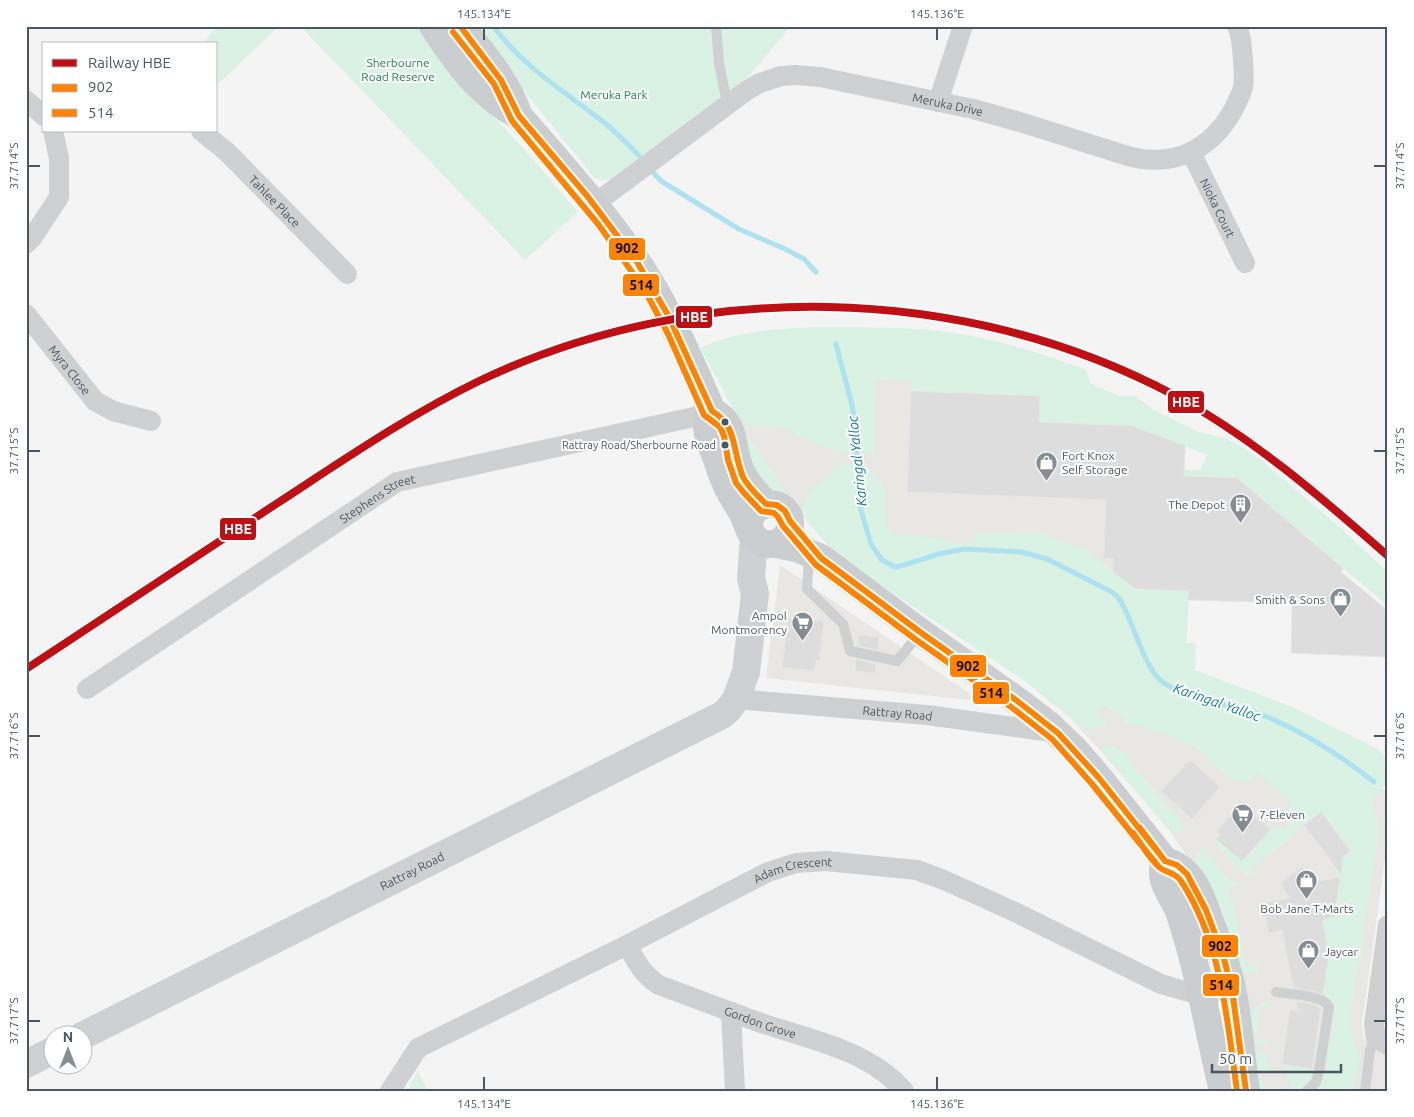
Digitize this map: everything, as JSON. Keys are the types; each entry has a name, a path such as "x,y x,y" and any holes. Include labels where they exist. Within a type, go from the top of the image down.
{"main road":[{"path":"433,26 452,56 472,80 499,104 519,116 624,244 650,284 675,330 712,411 727,422 732,433 736,457 744,479 766,504"},
{"path":"460,26 501,79 514,100 519,116"},
{"path":"712,411 707,418 706,427 709,438 728,486 762,538"},
{"path":"815,556 805,537 790,521 785,511 777,505 766,504 752,513 749,523 762,538 815,556 1016,700 1058,733 1099,778 1165,861 1182,869 1195,886 1223,955 1232,990 1246,1091"},
{"path":"762,538 787,535 790,521"},
{"path":"1165,861 1162,872 1163,878 1181,916 1223,1091"}],"street":[{"path":"938,102 963,26"},
{"name":"Meruka Drive","path":"593,205 728,103 760,83 781,76 820,77 938,102 1020,122 1145,160 1174,158 1191,152 1213,138 1239,99 1244,73 1242,43 1237,26"},
{"path":"26,100 42,114"},
{"path":"26,244 32,238 59,196 59,158 53,132"},
{"name":"Tahlee Place","path":"202,132 227,152 347,274"},
{"name":"Nioka Court","path":"1191,152 1245,263"},
{"name":"Myra Close","path":"26,314 94,401 113,411 151,421"},
{"name":"Stephens Street","path":"87,689 397,482 694,417 712,411"},
{"name":"Rattray Road","path":"92,1031 707,724 728,710 736,699 746,672 755,594 762,579 762,538"},
{"name":"Rattray Road","path":"736,699 922,715 1058,733"},
{"name":"Adam Crescent","path":"390,1091 418,1048 627,945 768,872 796,863 826,861 917,870 1050,929 1161,984 1182,992 1200,994 1232,990"},
{"path":"1382,1042 1374,1025 1388,925"},
{"name":"Gordon Grove","path":"627,945 640,968 648,978 659,985 857,1056 877,1066 896,1081 904,1091"},
{"path":"731,1012 735,1091"},
{"path":"26,1064 42,1056"}],"lane":[{"path":"716,26 719,63 728,103"},
{"path":"815,556 807,589 843,624 850,651 897,660 920,632"},
{"path":"1276,992 1320,999 1329,1008 1319,1071 1316,1082 1307,1091"},
{"path":"1365,1091 1370,1050 1382,1042"}],"shaded area":[{"path":"876,379 911,380 911,391 1039,422 1133,426 1185,446 1177,690 1374,782 1388,793 1388,838 1362,1023 1366,1042 1373,1049 1388,1054 1388,1091 1254,1091 1197,870 1169,830 1070,718 1029,684 829,546 801,514 773,492 733,410 875,390"},
{"name":"Ampol Montmorency","path":"780,565 972,695 970,700 766,678"}],"green space":[{"path":"217,26 279,26 218,84 218,42 205,42"},
{"name":"Sherbourne Road Reserve","path":"300,26 420,26 473,95 523,148 578,212 525,260"},
{"name":"Meruka Park","path":"472,26 791,26 743,83 612,179 604,180 592,175"},
{"path":"789,328 903,328 950,332 1009,345 1084,369 1087,372 1090,383 1095,386 1120,396 1136,396 1152,409 1199,432 1227,439 1261,460 1345,532 1388,572 1388,606 1237,478 1193,476 1187,643 1196,643 1195,670 1295,708 1376,748 1386,759 1388,783 1380,790 1373,802 1379,833 1364,927 1363,949 1355,981 1351,1010 1351,1031 1359,1064 1351,1091 1315,1091 1322,1082 1326,1070 1334,1016 1332,1003 1323,993 1329,954 1322,920 1334,917 1340,878 1336,878 1335,866 1342,862 1341,858 1350,851 1321,812 1297,830 1298,833 1250,869 1256,878 1249,876 1232,863 1214,841 1216,839 1242,861 1275,824 1284,832 1291,824 1282,816 1292,804 1257,773 1247,783 1232,779 1197,749 1173,737 1124,723 1123,717 1105,706 1098,710 1107,726 1091,729 1079,727 1029,684 876,582 839,555 801,514 808,495 819,483 831,475 834,466 864,464 883,484 886,497 886,524 894,535 942,538 949,542 962,544 973,541 977,532 1044,534 1089,552 1136,589 1180,591 1185,470 1200,470 1207,455 1133,426 1039,422 1039,396 911,391 911,380 876,379 874,454 838,451 823,447 785,429 739,422 700,348 744,334"},
{"path":"744,439 751,439 788,495 784,497 759,484"},
{"path":"1113,746 1126,753 1135,768 1179,818 1183,825 1182,832 1175,833 1169,830 1101,751 1104,747"},
{"path":"1203,848 1225,876 1238,884 1228,888 1246,967 1259,965 1258,972 1254,975 1242,972 1194,863 1197,854"},
{"path":"1267,1002 1272,1005 1272,1008 1261,1007 1255,1039 1268,1041 1267,1045 1255,1045 1256,1052 1267,1051 1266,1062 1272,1072 1260,1073 1265,1091 1254,1091 1249,1015 1262,1003"},
{"path":"1282,1064 1316,1069 1313,1077 1305,1087 1292,1090"},
{"path":"418,1070 428,1091 407,1091"}],"building":[{"path":"911,391 1040,396 1039,422 1133,426 1185,446 1184,476 1237,478 1344,569 1341,572 1388,611 1388,657 1291,653 1292,603 1188,600 1189,591 1136,589 1113,572 1113,559 1104,558 1106,500 907,492"},
{"name":"Ampol Montmorency","path":"788,617 824,621 819,661 816,660 814,671 782,667"},
{"path":"859,635 879,637 878,650 858,646"},
{"path":"856,659 876,664 875,673 855,671"},
{"path":"1190,760 1220,787 1192,819 1161,791"},
{"name":"7-Eleven","path":"1244,807 1270,830 1242,861 1216,839 1220,835 1216,832 1237,808 1241,811"},
{"path":"1321,812 1350,851 1343,856 1341,874 1304,825"},
{"path":"1302,867 1313,882 1340,877 1334,917 1322,920 1329,954 1323,994 1293,987 1282,930 1269,933 1263,903 1290,898 1280,883"},
{"path":"1296,1001 1321,1008 1312,1069 1282,1064 1290,1010 1299,1011"}],"waterway":[{"name":"Karingal Yalloc","path":"493,26 505,41 532,67 606,124 645,162"},
{"name":"Karingal Yalloc","path":"650,169 661,181 739,229 804,259 816,272"},
{"name":"Karingal Yalloc","path":"836,344 855,424 860,507 871,544 882,560 897,567 963,549 1022,552 1047,559 1112,592 1118,597 1153,671 1167,685 1194,696 1256,713 1296,730 1349,763 1374,782"}],"rail line":[{"name":"HBE","path":"26,669 375,440 426,409 479,381 562,347 649,324 738,310 828,307 917,314 1006,331 1092,358 1174,395 1231,430 1312,490 1388,556"}],"transit line":[{"name":"902","path":"460,26 501,80 519,116 588,197 637,262 668,315 712,411 726,424 733,440 743,477 750,488 766,504 777,505 785,511 790,521 821,558 920,632 1016,700 1058,733 1099,778 1165,861"},
{"name":"514","path":"453,32 494,84 512,121 598,224 644,289 668,334 704,415 720,427 736,483 744,493 761,511 774,513 816,565 1052,739 1092,784 1158,866"},
{"name":"902","path":"1140,828 1165,861 1177,865 1187,874 1206,910 1223,955 1232,990 1246,1091"},
{"name":"514","path":"1133,833 1155,863 1161,869 1175,875 1181,881 1195,905 1206,930 1221,983 1237,1091"}],"place":[{"name":"Rattray Road/Sherbourne Road","path":"725,445"},
{"name":"Fort Knox Self Storage","path":"1046,481"},
{"name":"The Depot","path":"1241,523"},
{"name":"Smith & Sons","path":"1341,618"},
{"name":"Ampol Montmorency","path":"803,641"},
{"name":"7-Eleven","path":"1243,833"},
{"name":"Bob Jane T-Marts","path":"1307,900"},
{"name":"Jaycar","path":"1308,970"}]}
